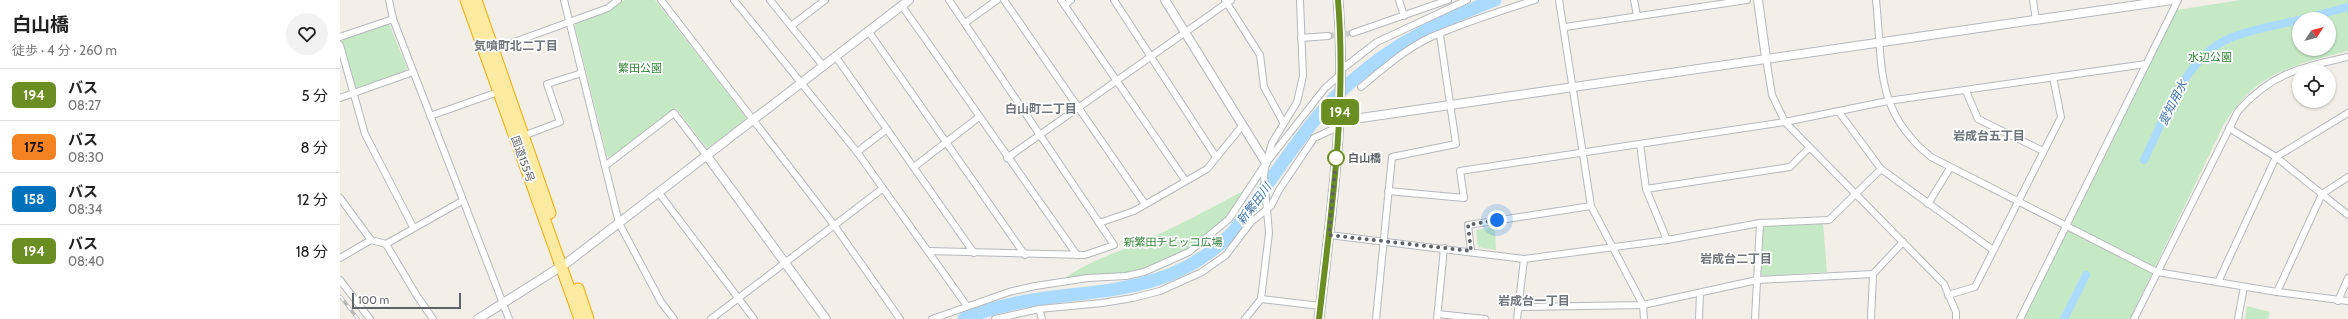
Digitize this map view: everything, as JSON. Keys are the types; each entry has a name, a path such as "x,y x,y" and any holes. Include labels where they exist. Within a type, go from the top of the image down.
{"highway":[{"name":"国道155号","path":"466,0 489,51"},
{"name":"国道155号","path":"476,0 489,51 502,90 565,264 588,319"},
{"name":"国道155号","path":"502,90 523,136 565,264 580,319"}],"main road":[{"path":"1319,319 1340,124 1342,71 1338,0"}],"street":[{"path":"389,0 393,19 462,201 509,319"},
{"path":"564,0 619,223 661,302 674,319"},
{"path":"489,51 608,8 618,0"},
{"path":"661,0 834,225 900,319"},
{"path":"734,0 857,152 967,306"},
{"path":"770,0 824,67"},
{"path":"791,26 825,0"},
{"path":"478,319 565,264 660,193 910,0"},
{"path":"928,252 1085,255 1114,245 949,0"},
{"path":"965,23 997,0"},
{"path":"1004,0 1144,204"},
{"path":"1071,0 1063,2 1185,180"},
{"path":"1114,0 1216,157"},
{"path":"1165,0 1266,163"},
{"path":"1245,319 1261,299 1269,233 1264,175 1266,163 1272,143 1297,102 1303,76 1300,0"},
{"path":"1399,0 1404,16"},
{"path":"1353,32 1404,16 1446,0"},
{"path":"932,319 1009,292 1035,286 1088,278 1126,276 1175,260 1204,242 1229,219 1266,163 1325,88 1342,71 1377,42 1467,0"},
{"path":"1361,87 1399,56 1431,37 1440,35 1491,13 1535,0"},
{"path":"1559,0 1565,27 1592,206 1643,306 1644,319"},
{"path":"1634,0 1637,16"},
{"path":"1565,27 1637,16 1699,3 1747,0"},
{"path":"1758,0 1772,95 1785,122 1944,284 1956,312 1956,319"},
{"path":"1876,0 1883,78 1888,101 1906,134 1931,157 2065,227 2157,272 2277,292 2338,301 2348,301"},
{"path":"2033,0 2036,20"},
{"path":"995,319 1039,309 1102,303 1132,298 1178,284 1202,272 1226,255 1251,222 1266,207 1275,201 1279,190 1314,138 1340,124 1450,105 2172,0"},
{"path":"2020,319 2178,0"},
{"path":"1007,158 1228,1 1260,55 1264,86 1284,122"},
{"path":"902,6 1007,158 1077,255"},
{"path":"340,37 393,19"},
{"path":"869,32 1025,255"},
{"path":"1376,319 1392,157 1456,144 1440,35"},
{"path":"1301,38 1328,36"},
{"path":"340,45 365,134 413,227"},
{"path":"2134,319 2238,110 2252,95 2278,77 2301,68 2348,57"},
{"path":"836,58 974,253"},
{"path":"1388,191 1464,198 1460,171 1785,122 1888,101 2146,64"},
{"path":"340,98 413,72"},
{"path":"523,136 560,122 547,84 582,73"},
{"path":"1948,295 1975,287 2061,116 2053,78"},
{"path":"430,116 502,90"},
{"path":"1966,90 1978,119 2043,151"},
{"path":"1839,112 1881,169 1993,250"},
{"path":"605,166 674,113 786,262 826,319"},
{"path":"2218,282 2276,157 2348,113"},
{"path":"914,167 979,117"},
{"path":"1098,223 1134,211 1185,180 1207,169 1242,126"},
{"path":"857,152 887,128"},
{"path":"2229,128 2276,157 2348,215"},
{"path":"1640,144 1646,189 1666,240"},
{"path":"1646,189 1790,167 1809,148"},
{"path":"1928,204 1950,168"},
{"path":"1329,235 1471,251 1524,259 1666,240 1760,223 1829,220 1881,169"},
{"path":"2277,292 2322,194 2348,177"},
{"path":"711,319 882,189"},
{"path":"660,193 754,319"},
{"path":"340,198 370,240 386,244 417,296 433,319"},
{"path":"386,244 413,227 462,201"},
{"path":"1471,251 1468,225 1592,206"},
{"path":"1756,319 1760,223"},
{"path":"340,258 370,240"},
{"path":"1871,319 1873,274 1903,242"},
{"path":"1444,248 1438,316 1485,319"},
{"path":"1517,319 1524,259"},
{"path":"1519,307 1643,306 1757,280 1873,274"},
{"path":"2338,301 2348,278"},
{"path":"340,280 370,319"},
{"path":"2238,319 2244,286"},
{"path":"1699,319 1700,293"},
{"path":"1261,299 1320,306"},
{"path":"1039,309 1042,319"}],"green space":[{"name":"繁田公園","path":"624,0 655,0 746,117 745,120 709,147 706,147 676,108 609,158 607,156 575,26 577,23 609,11"},
{"name":"水辺公園","path":"2241,0 2348,0 2348,51 2336,54 2336,12 2292,12 2292,56 2328,56 2301,64 2292,64 2292,67 2277,73 2263,82 2250,92 2237,106 2224,124 2130,319 2024,319 2176,10"},
{"path":"388,24 407,68 405,71 358,88 355,87 342,42 344,39"},
{"name":"新繁田チビッコ広場","path":"1245,190 1232,212 1223,223 1198,243 1169,260 1139,271 1125,274 1064,279 1092,262 1157,235"},
{"path":"1823,223 1827,272 1763,276 1761,274 1763,229 1766,226"},
{"path":"1495,227 1496,250 1478,247 1476,230"},
{"path":"2247,306 2270,312 2268,319 2245,319"}],"waterway":[{"name":"新繁田川","path":"964,319 999,307 1034,300 1138,285 1170,274 1202,258 1233,232 1288,155 1323,110 1361,73 1402,44 1446,20 1495,0"},
{"name":"愛知用水","path":"2329,12 2348,7"},
{"name":"愛知用水","path":"2144,160 2177,92 2200,60 2213,48 2228,39 2244,33 2292,22"},
{"name":"愛知用水","path":"2064,319 2086,275"}],"tunnel":[{"path":"1328,36 1353,33"}],"railway":[{"path":"340,296 358,319"}],"bus line":[{"name":"194","path":"1319,319 1340,126 1342,69 1341,31 1338,0"}],"place":[{"name":"白山橋","path":"1336,158"}],"district":[{"name":"気噴町北二丁目","path":"516,46"},
{"name":"白山町二丁目","path":"1041,109"},
{"name":"岩成台五丁目","path":"1989,136"},
{"name":"岩成台二丁目","path":"1736,259"},
{"name":"岩成台一丁目","path":"1534,301"}],"route":[{"path":"1336,158 1329,235 1471,251 1468,225 1497,220"}]}
